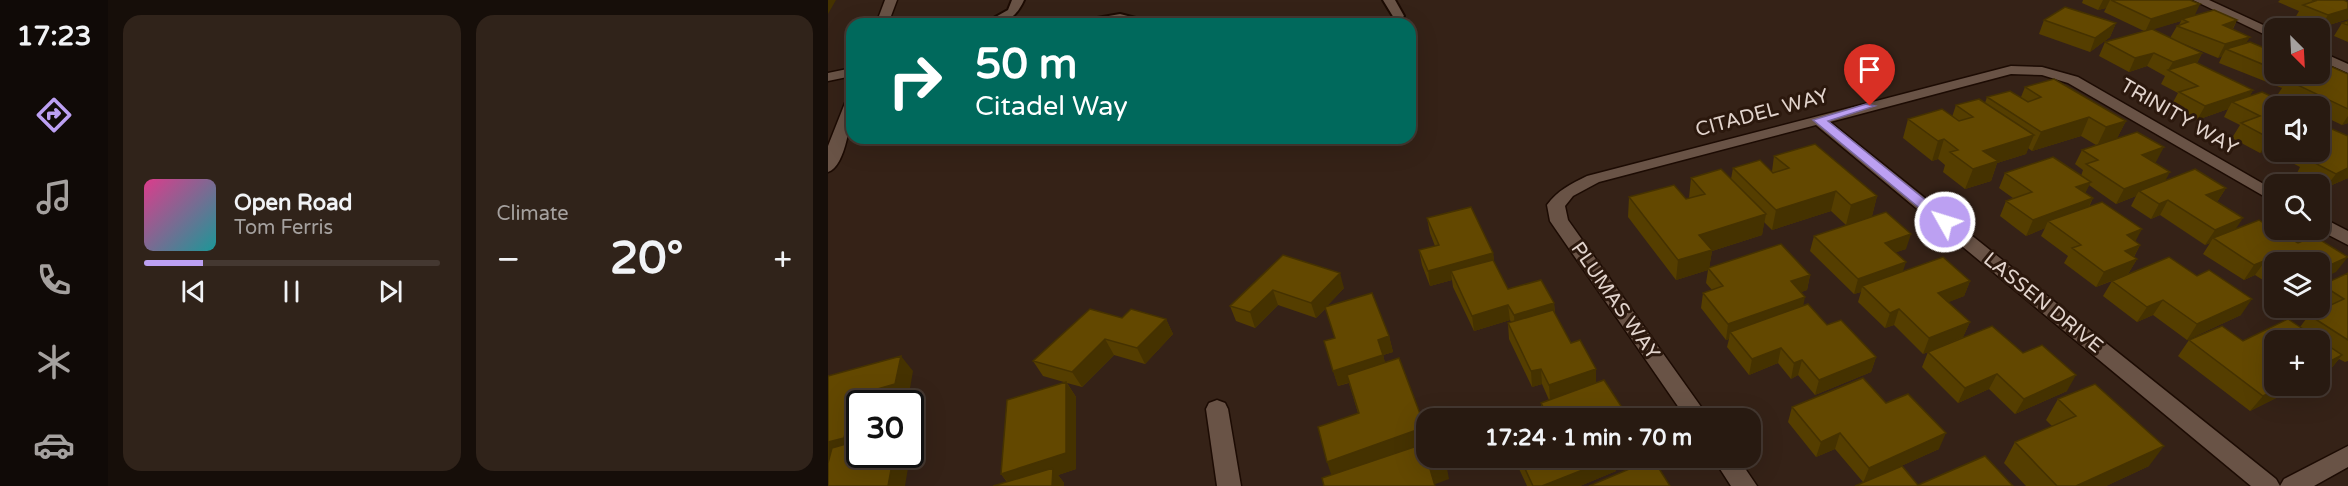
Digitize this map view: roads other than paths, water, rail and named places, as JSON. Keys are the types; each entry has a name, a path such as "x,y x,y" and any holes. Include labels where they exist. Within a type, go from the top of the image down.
{"street":[{"path":"884,18 891,0"},
{"path":"2199,0 2264,30"},
{"path":"2330,60 2348,69"},
{"name":"CITADEL WAY","path":"1579,186 1593,179 2011,70 2032,68 2062,76"},
{"path":"828,76 846,73"},
{"name":"TRINITY WAY","path":"2062,76 2264,191"},
{"path":"828,167 846,119"},
{"name":"LASSEN DRIVE","path":"1819,120 2268,486"},
{"name":"PLUMAS WAY","path":"1579,186 1567,192 1556,205 1559,221 1691,408"},
{"path":"2330,228 2348,238"},
{"path":"1217,409 1229,486"},
{"path":"2292,486 2348,456"},
{"path":"1732,468 1745,486"}],"lane":[{"path":"1001,18 1013,12 1018,0"},
{"path":"1389,0 1398,16"}]}
